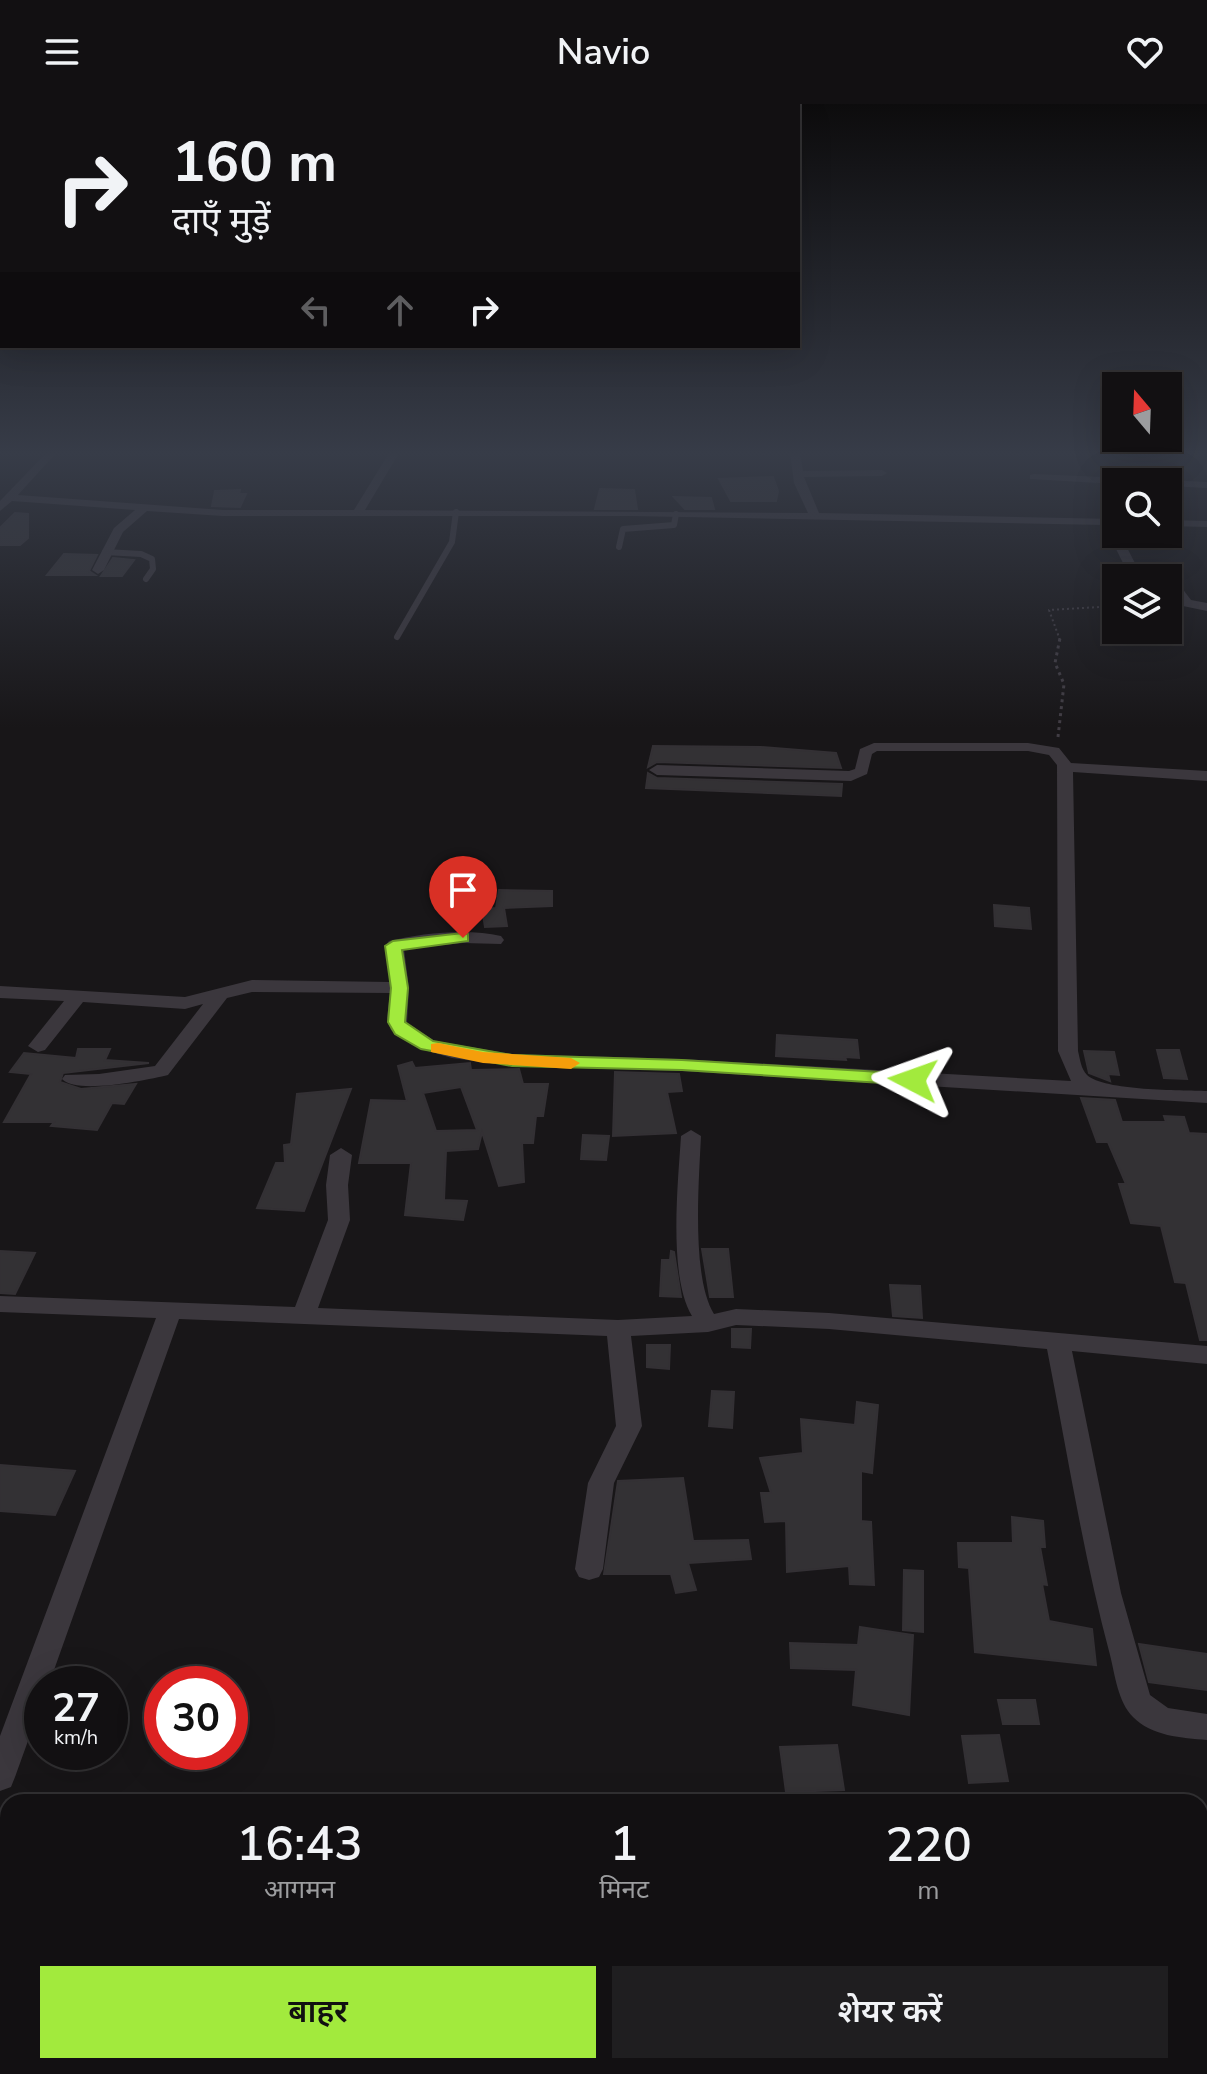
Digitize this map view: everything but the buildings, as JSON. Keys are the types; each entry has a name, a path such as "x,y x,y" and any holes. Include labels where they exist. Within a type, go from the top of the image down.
{"street":[{"path":"98,570 109,545"},
{"path":"1182,596 1187,603 1207,607"},
{"path":"657,770 851,776 862,771 865,752 874,747 1028,747 1054,751 1063,759 1065,767 1068,1051 1074,1073 1086,1083 1113,1089"},
{"path":"1065,767 1207,776"},
{"path":"495,940 463,938 397,943 393,946 400,988 396,1018 401,1030 428,1045 483,1058 1113,1089 1207,1097"},
{"path":"0,992 185,1003 252,986 400,988"},
{"path":"38,1046 79,995"},
{"path":"72,1079 99,1080 161,1071 219,996"},
{"path":"691,1136 687,1210 694,1301 708,1324"},
{"path":"303,1318 339,1220 337,1185 341,1155"},
{"path":"0,1304 618,1328 708,1324 736,1317 829,1321 1207,1355"},
{"path":"0,1777 170,1312"},
{"path":"589,1569 601,1483 629,1426 618,1328"},
{"path":"1058,1342 1107,1593 1137,1701 1146,1714 1157,1720 1207,1727"}],"lane":[{"path":"397,637 450,545"},
{"path":"105,552 141,554 152,559 153,569 146,579"}],"path":[{"path":"1054,751 1064,684 1055,663 1060,638 1049,610 1102,607"}],"slow traffic":[{"path":"438,1048 483,1058 571,1063"}],"route":[{"path":"463,938 401,942 393,946 400,988 396,1022 401,1030 428,1045 483,1058 682,1065 913,1080"}]}
